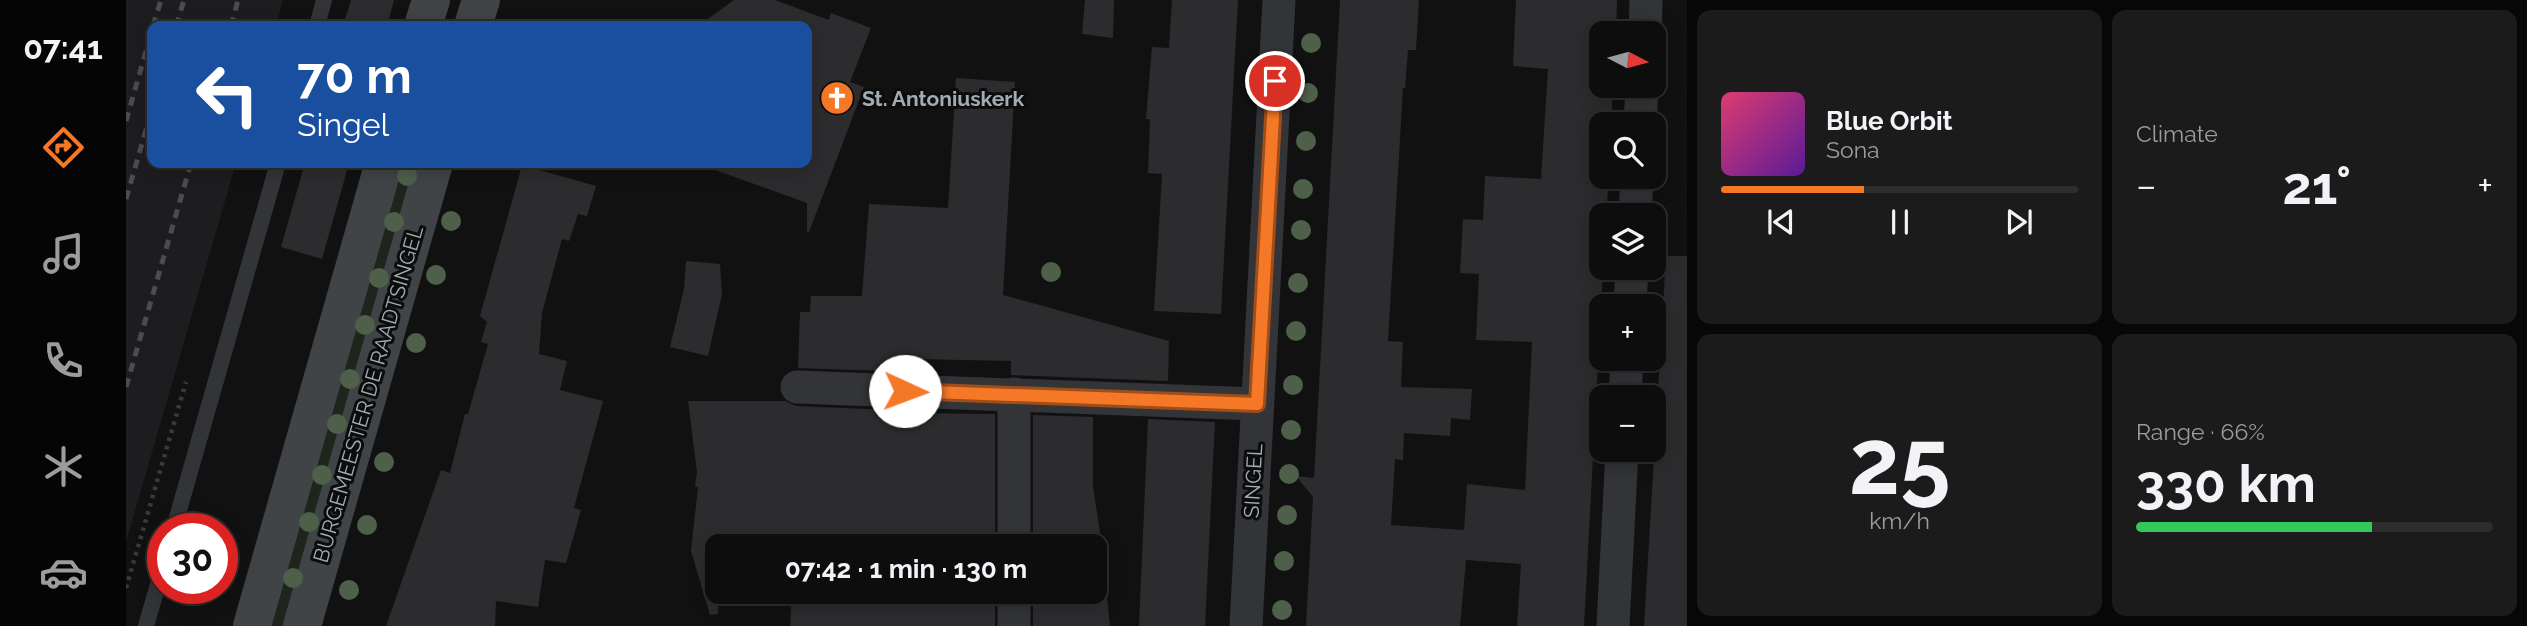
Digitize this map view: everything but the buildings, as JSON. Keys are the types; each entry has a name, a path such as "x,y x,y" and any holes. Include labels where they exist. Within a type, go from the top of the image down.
{"main road":[{"path":"424,21 430,0"},
{"path":"475,21 481,0"},
{"path":"252,626 383,168"},
{"name":"BURGEMEESTER DE RAADTSINGEL","path":"302,626 433,168"}],"street":[{"name":"SINGEL","path":"1246,626 1279,0"},
{"path":"1645,21 1646,0"},
{"path":"797,387 1257,404"},
{"path":"1014,394 1014,534"},
{"path":"1613,626 1621,462"},
{"path":"1014,604 1014,626"}],"lane":[{"path":"318,21 324,0"},
{"path":"178,513 277,168"},
{"path":"146,626 152,604"}],"shaded area":[{"path":"126,0 283,0 277,21 147,21 147,168 235,168 126,542"},
{"path":"402,168 419,168 289,626 272,626"}],"railway":[{"path":"155,21 161,0"},
{"path":"178,21 184,0"},
{"path":"232,21 238,0"},
{"path":"126,121 147,48"},
{"path":"126,199 147,126"},
{"path":"126,387 190,168"}],"place":[{"name":"St. Antoniuskerk","path":"837,98"}],"route":[{"path":"905,391 1257,404 1275,81"}]}
